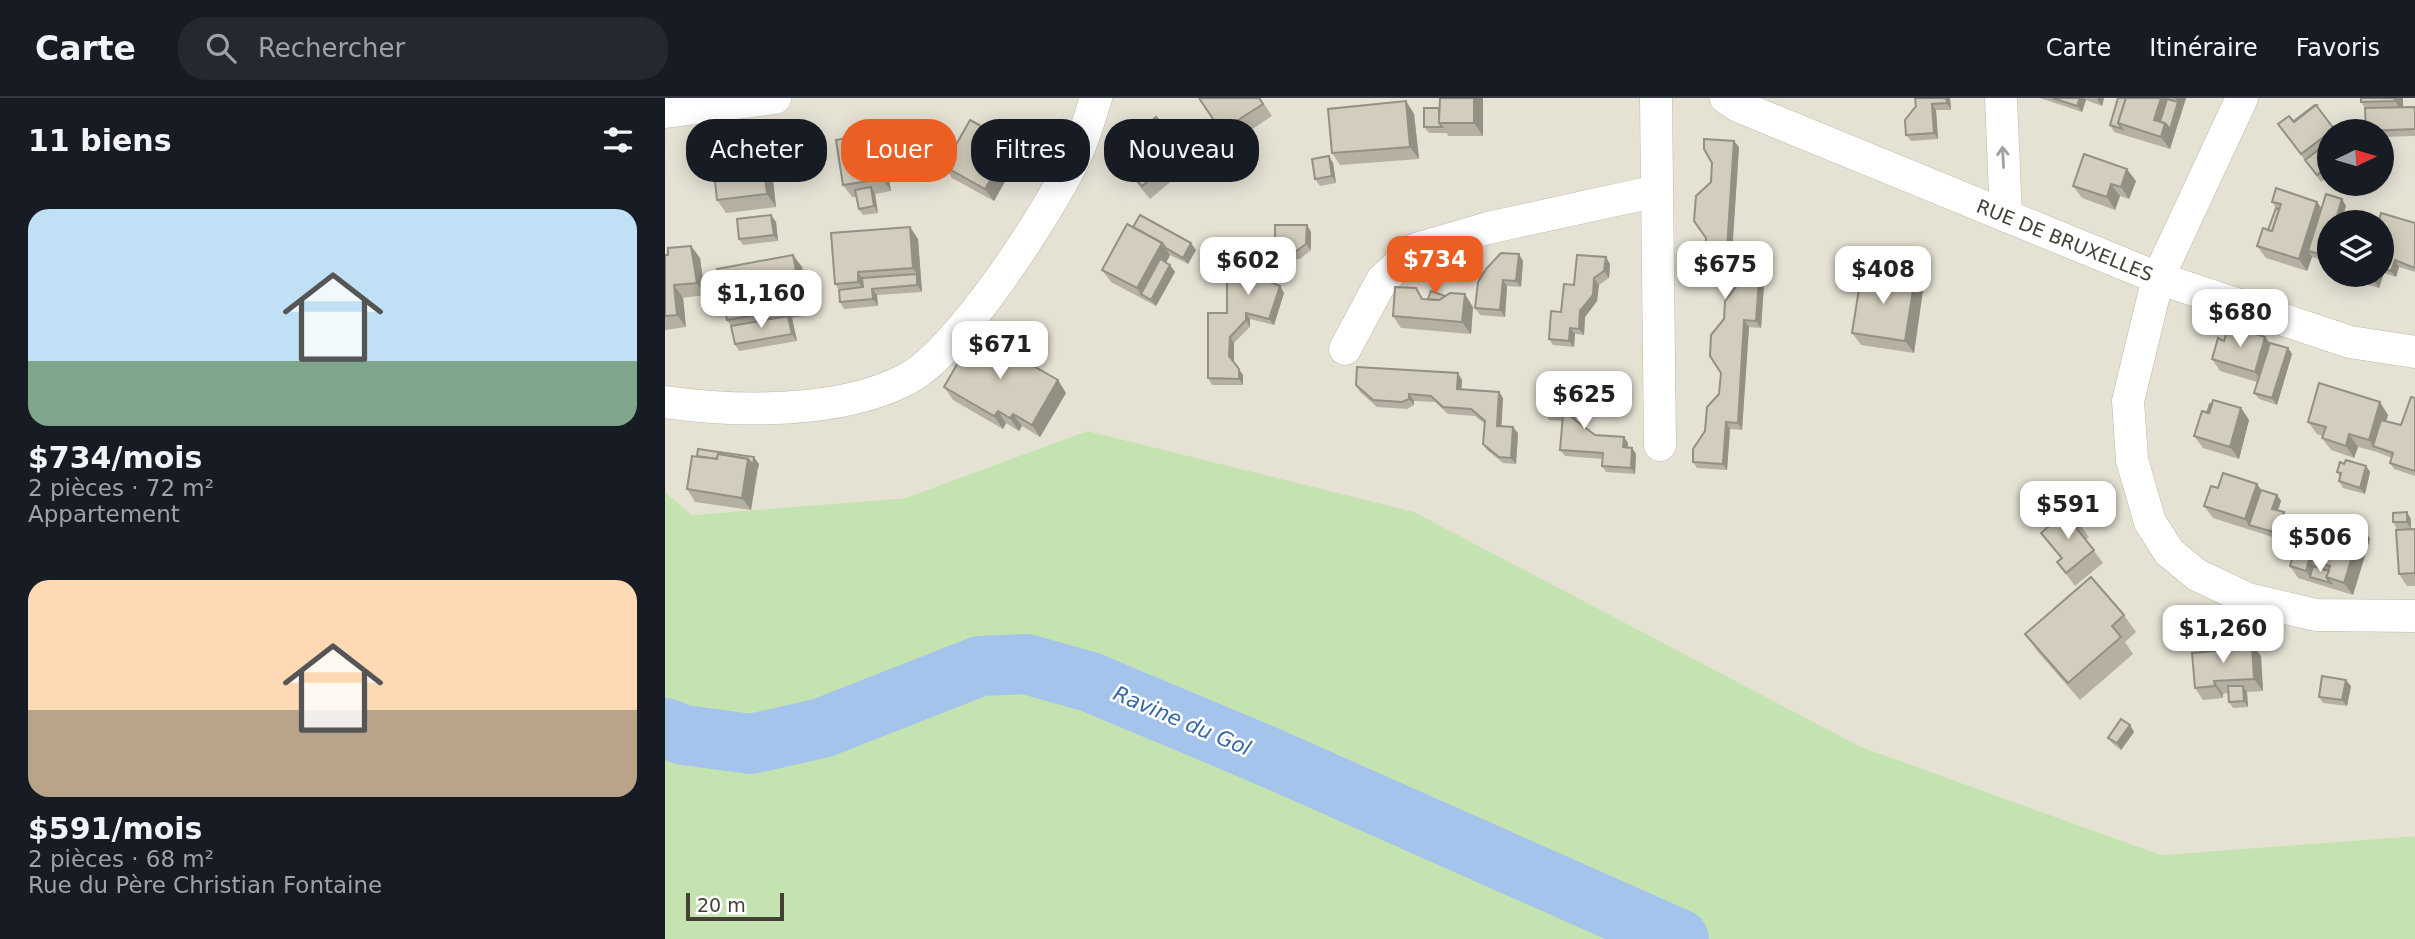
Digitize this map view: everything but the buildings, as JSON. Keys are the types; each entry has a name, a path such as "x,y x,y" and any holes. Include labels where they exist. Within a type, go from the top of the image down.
{"street":[{"path":"665,112 775,98"},
{"path":"665,402 714,409 793,406 867,396 908,379 946,349 1016,257 1077,153 1096,98"},
{"path":"1656,98 1660,445"},
{"name":"RUE DE BRUXELLES","path":"1726,98 1738,106 2158,278 2350,342 2415,352"},
{"path":"2001,98 2006,216"},
{"path":"2242,98 2158,278 2128,401 2132,460 2150,522 2169,552 2197,575 2248,599 2316,615 2415,616"},
{"path":"1345,349 1382,280 1416,249 1488,228 1657,191"}],"shaded area":[{"path":"665,98 2415,98 2415,836 2161,855 1859,746 1087,431 905,498 692,515 665,492"}],"green space":[{"path":"1087,431 1414,512 1859,746 2161,855 2415,836 2415,939 665,939 665,492 692,515 905,498"}],"waterway":[{"name":"Ravine du Gol","path":"665,728 684,735 751,744 822,728 980,666 1026,664 1090,682 1262,754 1679,939"}]}
